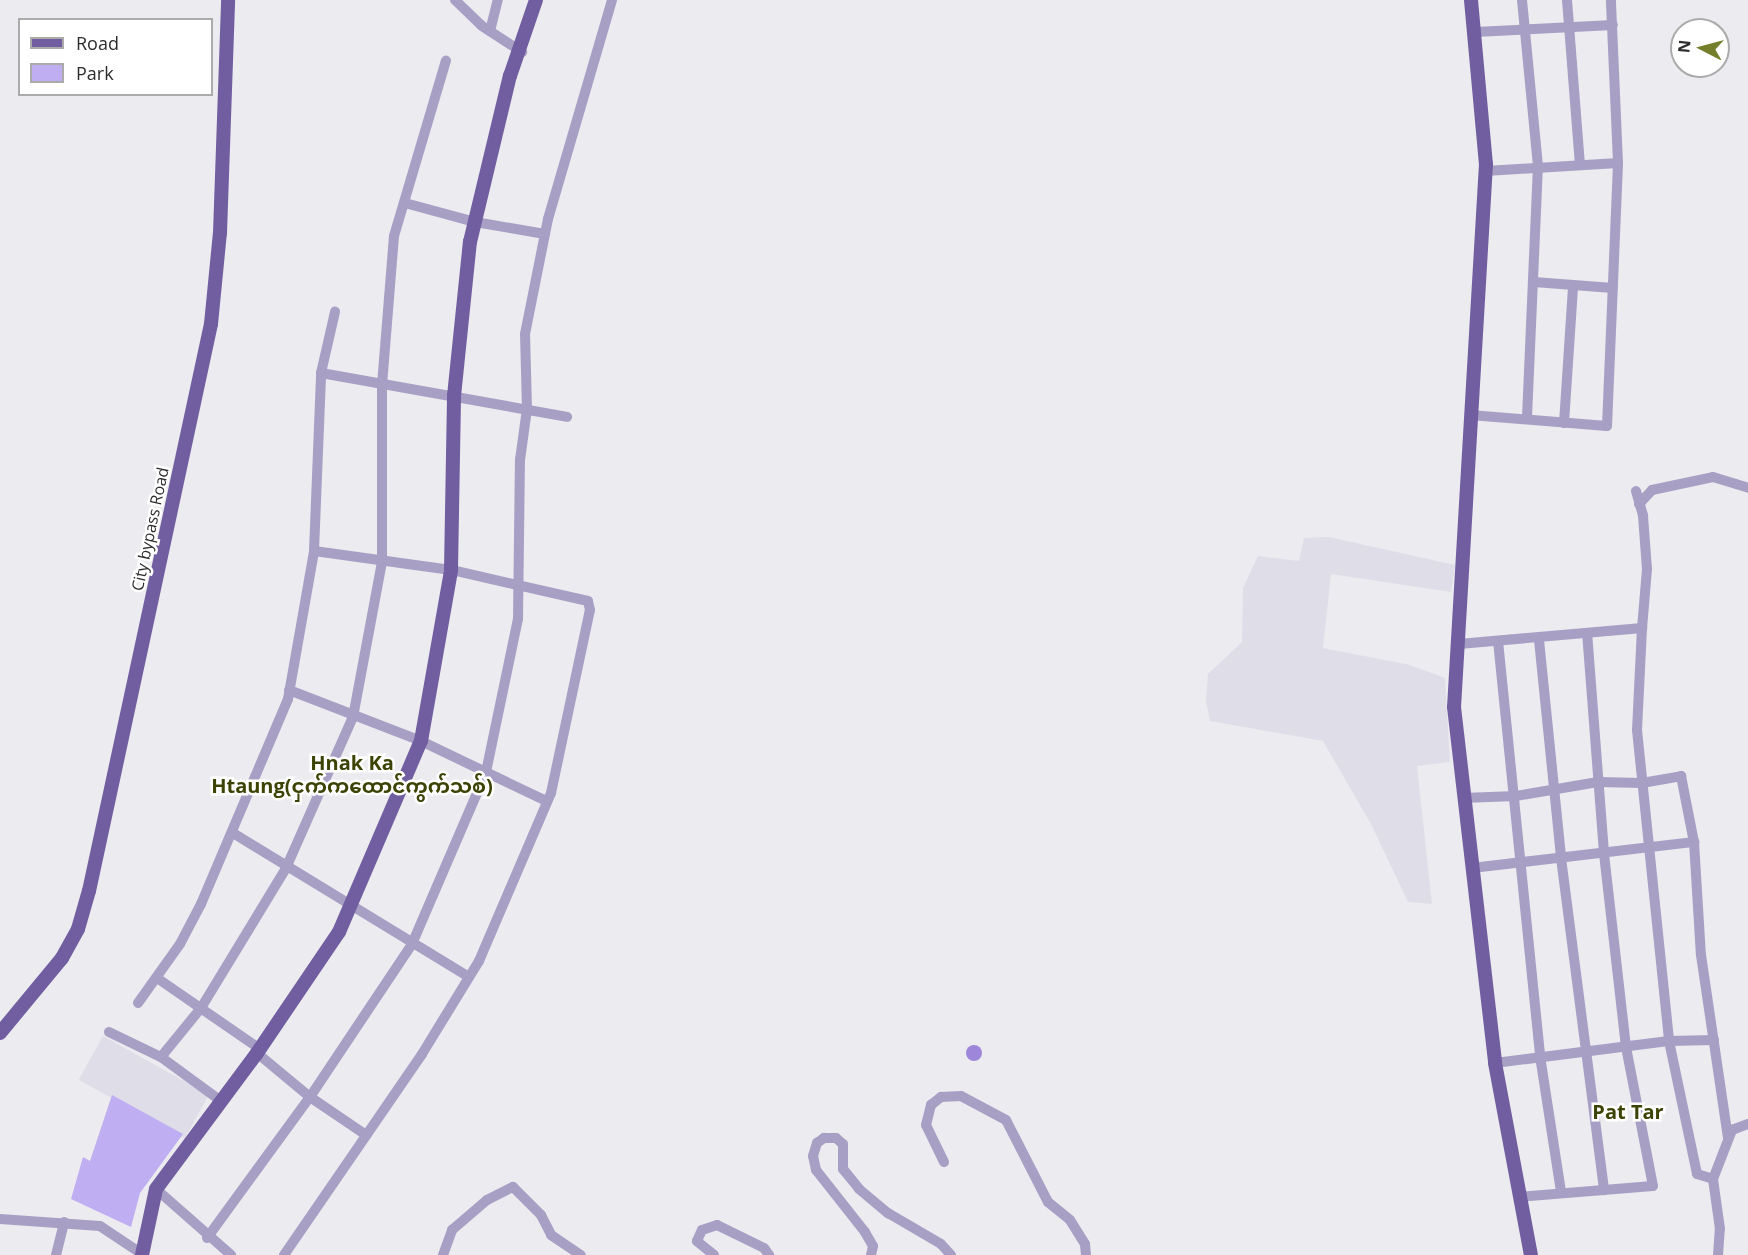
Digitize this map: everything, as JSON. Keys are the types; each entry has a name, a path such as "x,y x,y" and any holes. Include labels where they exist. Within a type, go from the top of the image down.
{"main road":[{"name":"City bypass Road","path":"0,1033 62,958 78,929 89,891 211,324 220,233 228,0"},
{"path":"142,1254 156,1189 259,1051 339,932 421,741 451,570 454,396 459,320 479,190 507,87 522,52 536,0"},
{"path":"1471,0 1486,171 1454,707 1495,1063 1532,1255"}],"street":[{"path":"455,0 490,31 522,52"},
{"path":"490,31 498,0"},
{"path":"207,1238 310,1097 412,944 486,772 518,619 520,460 527,409 525,334 546,234 612,0"},
{"path":"1522,0 1538,165 1527,420"},
{"path":"1567,0 1580,164"},
{"path":"1470,415 1607,426 1618,163 1611,0"},
{"path":"1475,32 1613,25"},
{"path":"161,1057 201,1008 286,868 352,717 382,562 382,385 394,236 446,61"},
{"path":"1486,171 1538,165 1618,163"},
{"path":"405,203 475,222 546,234"},
{"path":"1534,282 1573,287 1613,288"},
{"path":"1564,423 1573,287"},
{"path":"138,1003 180,944 233,833 289,690 314,550 321,374 335,312"},
{"path":"321,374 567,417"},
{"path":"1639,504 1652,490 1713,477 1748,488"},
{"path":"1635,491 1639,504 1647,569 1637,730 1669,1041 1697,1174 1713,1179"},
{"path":"284,1255 469,978 551,793 590,610 588,601 451,570 382,562 314,550"},
{"path":"1459,644 1539,640 1642,628"},
{"path":"1519,1197 1653,1186 1626,1047 1604,853 1587,634"},
{"path":"1539,640 1561,858 1604,1190"},
{"path":"1498,641 1523,861 1540,1056 1561,1192"},
{"path":"289,690 352,717 421,741 546,801"},
{"path":"1463,798 1516,796 1598,782 1642,783 1680,776 1694,842 1701,955 1728,1137"},
{"path":"233,833 286,868 352,903 412,944 469,978"},
{"path":"1472,868 1648,850 1694,842"},
{"path":"157,978 259,1051 310,1097 366,1135"},
{"path":"109,1032 161,1057 221,1101"},
{"path":"1495,1063 1669,1041 1714,1040"},
{"path":"944,1162 926,1125 931,1105 941,1097 961,1096 1006,1120 1048,1202 1070,1220 1085,1245 1086,1255"},
{"path":"1718,1255 1720,1229 1713,1179 1732,1130 1748,1124"},
{"path":"871,1255 873,1246 865,1232 816,1170 813,1156 817,1143 824,1138 837,1138 843,1144 843,1168 859,1189 888,1213 940,1244 951,1255"},
{"path":"446,1253 452,1230 487,1200 513,1187 540,1215 550,1235 581,1255"},
{"path":"156,1189 207,1238 231,1255"},
{"path":"0,1220 64,1222 100,1226 142,1254"},
{"path":"56,1255 64,1222"},
{"path":"714,1255 697,1241 702,1230 717,1225 764,1248 769,1255"}],"shaded area":[{"path":"1329,537 1455,565 1451,592 1331,574 1323,648 1410,665 1445,678 1450,762 1417,766 1432,904 1408,902 1371,824 1323,741 1210,721 1206,701 1208,674 1242,642 1243,588 1258,556 1299,561 1304,538"},
{"path":"103,1036 209,1095 185,1138 79,1080"},
{"path":"971,1045 977,1045 982,1053 980,1059 971,1061 966,1056 966,1050"}],"green space":[{"path":"112,1095 183,1134 140,1193 131,1227 71,1199 83,1157 90,1161"}],"district":[{"name":"Hnak Ka Htaung(ငှက်ကထောင်ကွက်သစ်)","path":"352,774"},
{"name":"Pat Tar","path":"1628,1111"}]}
